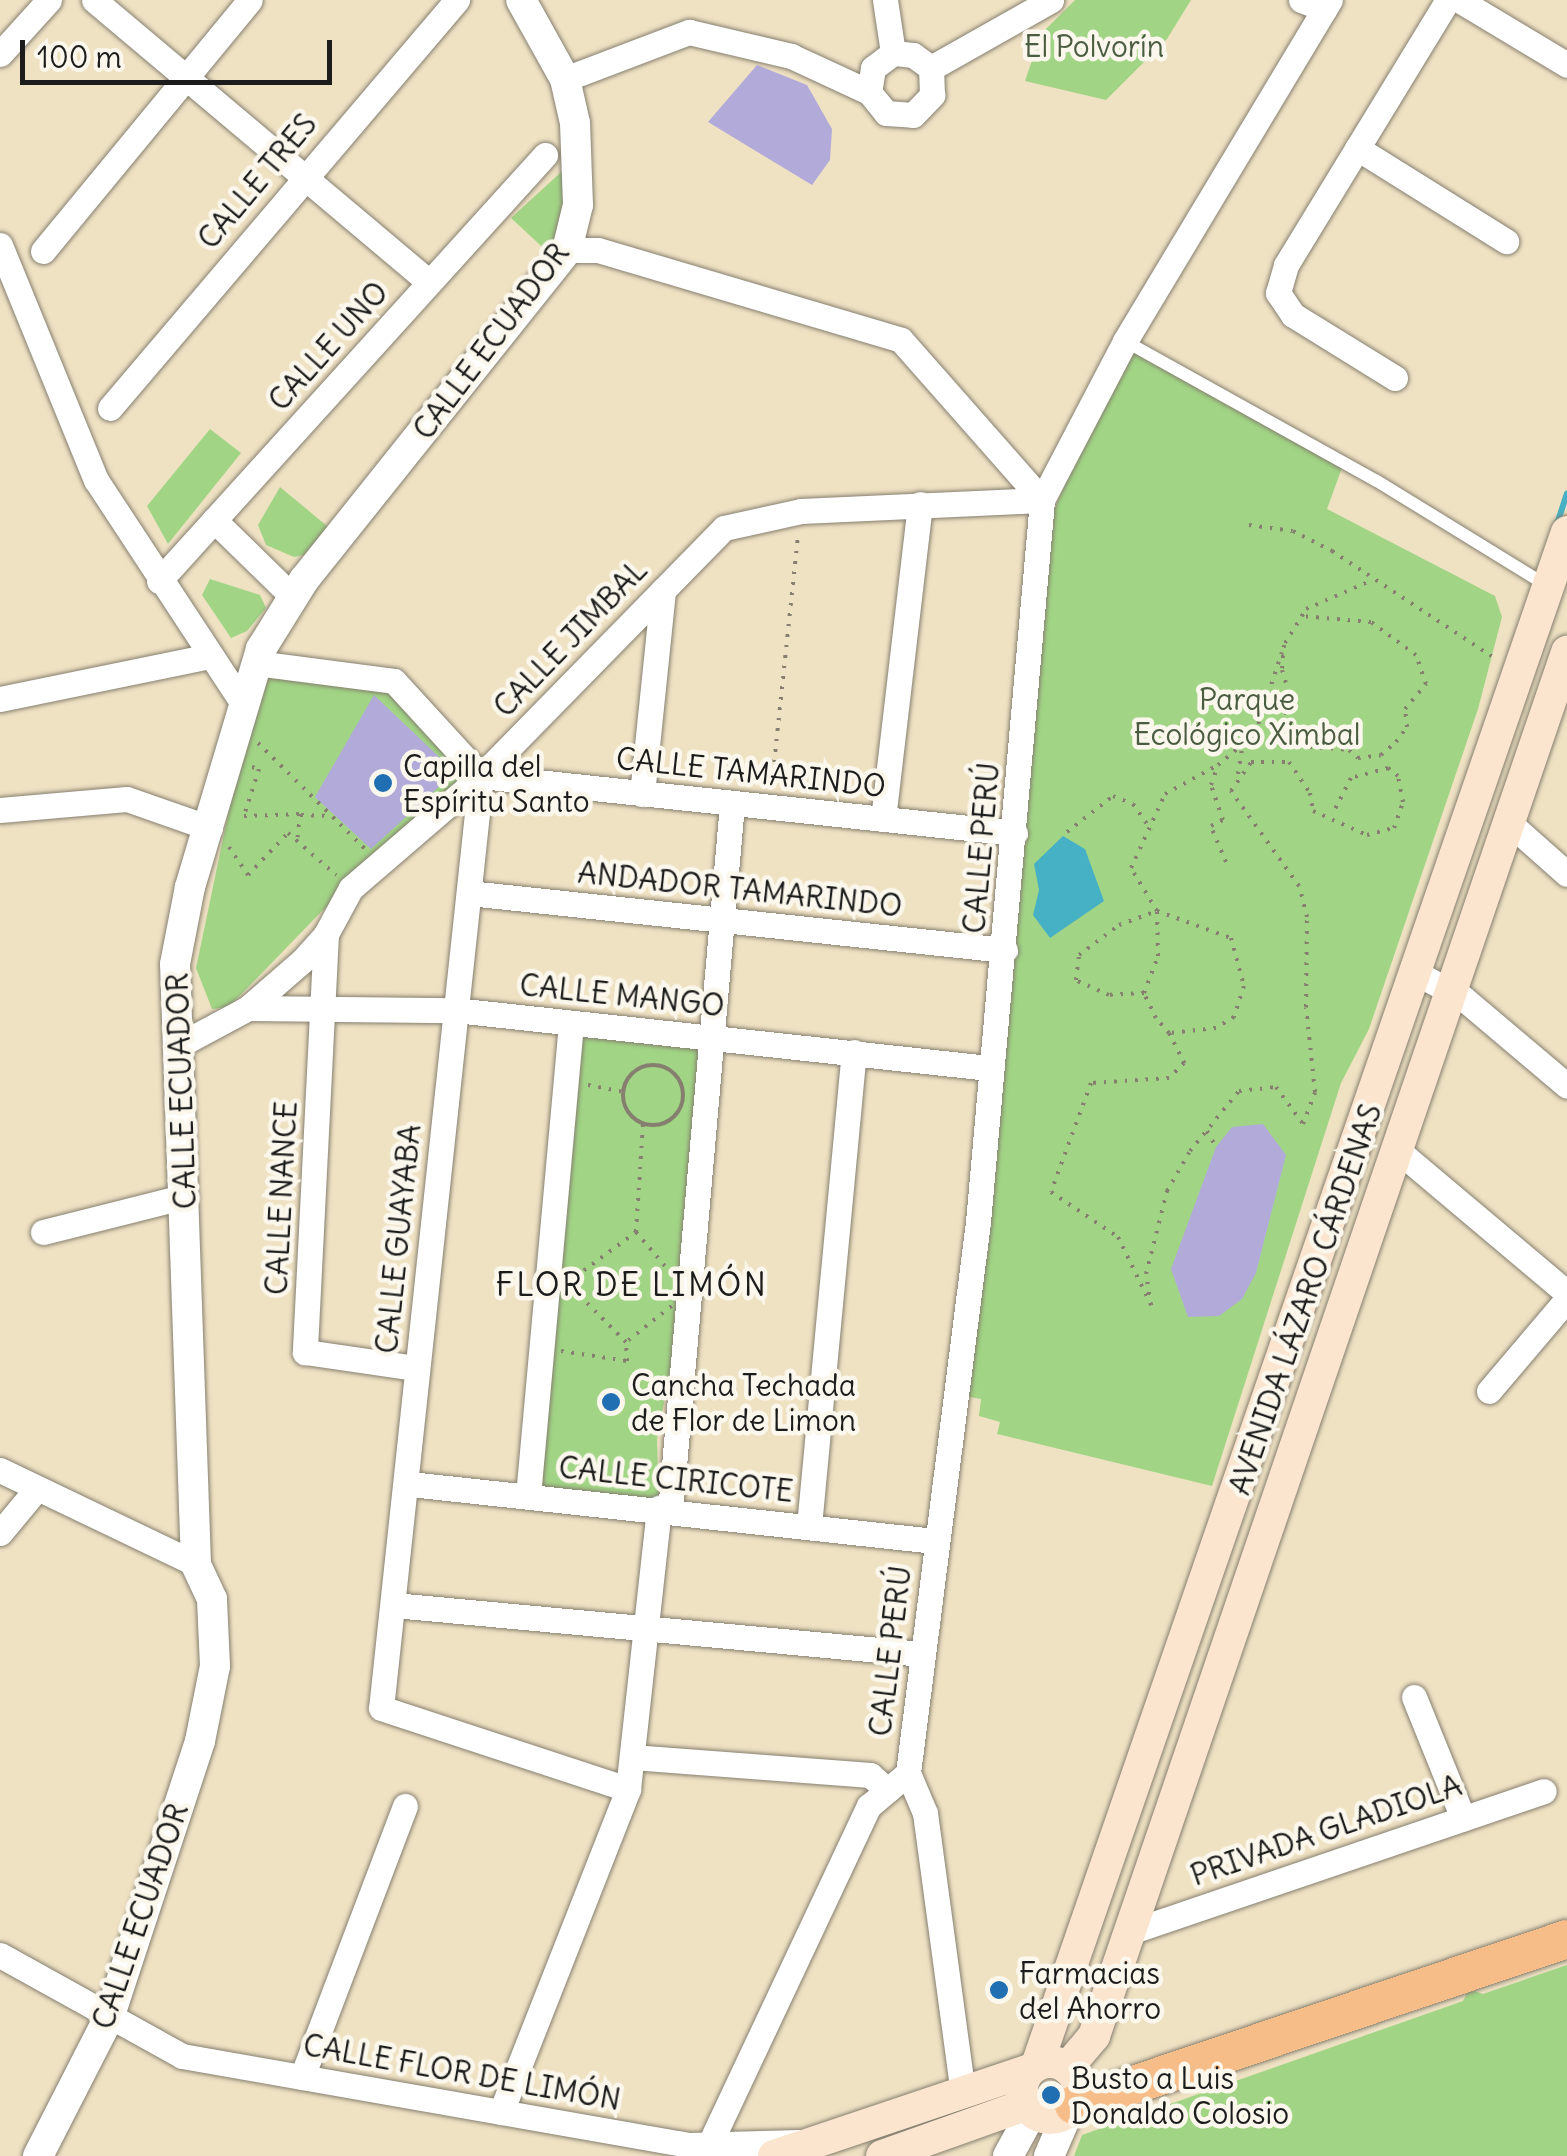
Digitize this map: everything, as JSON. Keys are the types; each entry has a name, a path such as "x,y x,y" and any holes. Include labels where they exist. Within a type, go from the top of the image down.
{"main road":[{"name":"AVENIDA LÁZARO CÁRDENAS","path":"1059,2084 1418,974 1506,662 1548,586 1567,532"},
{"name":"AVENIDA LÁZARO CÁRDENAS","path":"1059,2084 1094,2036 1507,821 1564,675"},
{"path":"1059,2084 1567,1920"},
{"path":"774,2156 962,2087 1059,2084 1567,1939"},
{"path":"882,2156 918,2150 1028,2109 1050,2119 1059,2084"}],"street":[{"path":"6,37 49,0"},
{"path":"94,0 429,282"},
{"path":"43,251 250,0"},
{"name":"CALLE TRES","path":"110,408 303,175 458,0"},
{"name":"CALLE ECUADOR","path":"38,2156 110,2015 208,1704 215,1666 212,1599 196,1564 182,1043 175,964 256,662 294,597 567,250 578,205 575,122 565,79 521,0"},
{"path":"885,0 893,54"},
{"path":"931,68 1051,0"},
{"path":"1395,378 1293,315 1278,294 1286,266 1448,0"},
{"path":"1458,0 1567,65"},
{"name":"CALLE PERÚ","path":"962,2087 925,1813 908,1773 978,1222 1042,500 1126,342 1318,3"},
{"path":"565,79 689,32 791,56 870,92 886,114 913,115 932,95 931,68"},
{"path":"870,92 873,68 893,54 913,55 931,68"},
{"path":"1357,148 1506,241"},
{"name":"CALLE UNO","path":"160,581 545,154"},
{"path":"0,245 96,480 242,704"},
{"path":"567,250 616,255 901,340 1042,500"},
{"name":"CALLE JIMBAL","path":"182,1043 248,1008 326,934 351,888 481,776 724,528 800,510 1042,500"},
{"path":"883,819 920,504"},
{"path":"214,520 294,597"},
{"path":"642,794 663,590"},
{"path":"0,698 210,656"},
{"path":"256,662 394,681 481,776"},
{"path":"1506,662 1564,675"},
{"name":"CALLE TAMARINDO","path":"481,776 1015,833"},
{"name":"CALLE GUAYABA","path":"481,776 416,1368 410,1484 381,1708 628,1789"},
{"path":"0,810 127,799 210,828"},
{"path":"501,2112 628,1789 688,1293 732,804"},
{"path":"1507,821 1567,874"},
{"name":"ANDADOR TAMARINDO","path":"469,893 1005,950"},
{"name":"CALLE NANCE","path":"326,934 305,1352 416,1368"},
{"path":"1418,974 1450,992 1567,1086"},
{"name":"CALLE MANGO","path":"248,1008 323,1005 455,1010 989,1068"},
{"path":"528,1496 572,1022"},
{"path":"809,1526 854,1052"},
{"path":"1396,1150 1567,1296 1489,1391"},
{"path":"1350,1176 1384,1186"},
{"path":"43,1232 186,1196"},
{"path":"0,1470 34,1492 196,1564"},
{"name":"CALLE CIRICOTE","path":"410,1484 935,1542"},
{"path":"0,1533 34,1492"},
{"path":"394,1605 922,1654"},
{"path":"1414,1696 1463,1818"},
{"path":"632,1757 870,1775 887,1790"},
{"name":"CALLE PERÚ","path":"706,2151 869,1806 908,1773"},
{"name":"PRIVADA GLADIOLA","path":"1130,1932 1544,1790"},
{"path":"302,2077 405,1806"},
{"name":"CALLE FLOR DE LIMÓN","path":"0,1955 182,2056 706,2151 814,2141"},
{"path":"1049,2156 1059,2084"},
{"path":"1008,2156 1028,2109"}],"lane":[{"path":"1126,342 1376,481 1548,586"}],"path":[{"path":"770,808 800,510"},
{"path":"1249,525 1293,531 1506,662"},
{"path":"1144,992 1158,956 1157,911 1131,868 1164,794 1242,749 1254,734 1284,645 1301,616 1370,581"},
{"path":"1284,645 1282,670 1294,706 1284,712 1310,747 1350,750 1358,758 1381,755 1396,742 1406,727 1406,709 1426,684 1416,655 1371,622 1301,616"},
{"path":"246,750 251,736 379,863"},
{"path":"1144,992 1184,1064 1169,1078 1091,1083 1051,1192 1118,1237 1151,1305 1146,1274 1167,1191 1207,1131 1239,1091 1276,1087 1303,1124 1316,1092 1307,916 1299,886 1260,826 1238,808 1231,791 1242,749"},
{"path":"1238,774 1251,762 1289,762 1310,793 1313,812 1332,816 1367,835 1394,828 1403,802 1398,776 1388,768 1351,778 1332,816"},
{"path":"240,764 259,770 244,816 331,816"},
{"path":"1218,765 1211,785 1223,820 1211,826 1226,862"},
{"path":"1067,832 1113,796 1133,804 1151,830"},
{"path":"297,841 300,814"},
{"path":"210,828 248,875 288,833 351,888"},
{"path":"1144,992 1110,995 1076,980 1079,955 1119,926 1157,911 1231,938 1244,986 1234,1017 1190,1036 1169,1033"},
{"path":"649,1065 676,1076 683,1094 678,1112 662,1124 643,1124 628,1111 623,1092 632,1074 649,1065"},
{"path":"566,1081 623,1092"},
{"path":"626,1342 688,1293 636,1232 643,1124"},
{"path":"1207,1131 1216,1146"},
{"path":"542,1348 627,1362 626,1342 567,1283 636,1232"}],"green space":[{"name":"El Polvorín","path":"1075,0 1191,0 1167,39 1106,100 1025,81 1041,34"},
{"path":"571,163 553,257 511,218"},
{"name":"Parque Ecológico Ximbal","path":"1125,341 1343,465 1327,509 1495,596 1502,617 1478,709 1369,1029 1341,1083 1212,1486 997,1434 1000,1422 979,1416 981,1399 954,1394 1052,515"},
{"path":"210,429 241,453 168,544 147,506"},
{"path":"280,487 333,531 308,554 294,557 266,545 258,525"},
{"path":"210,579 260,595 266,608 247,631 231,638 202,595"},
{"path":"271,674 389,691 475,777 321,912 229,1007 212,1009 196,968 246,729"},
{"path":"573,1025 705,1040 687,1285 657,1439 659,1504 533,1494"},
{"path":"1567,1965 1567,2156 1074,2156 1082,2135 1463,2001 1469,1989 1483,1994"}],"water":[{"path":"1063,836 1085,849 1104,901 1050,938 1033,915 1039,890 1034,864"}],"building":[{"path":"757,65 807,85 832,129 830,160 812,185 708,122"},
{"name":"Capilla del Espíritu Santo","path":"374,695 455,772 371,849 315,797"},
{"path":"1263,1124 1286,1155 1256,1273 1242,1299 1219,1316 1188,1317 1171,1269 1216,1147 1232,1127"}],"waterway":[{"path":"1557,524 1567,494"}],"place":[{"name":"Capilla del Espíritu Santo","path":"383,783"},
{"name":"Cancha Techada de Flor de Limon","path":"611,1402"},
{"name":"Farmacias del Ahorro","path":"999,1990"},
{"name":"Busto a Luis Donaldo Colosio","path":"1051,2095"}],"district":[{"name":"FLOR DE LIMÓN","path":"632,1285"}]}
